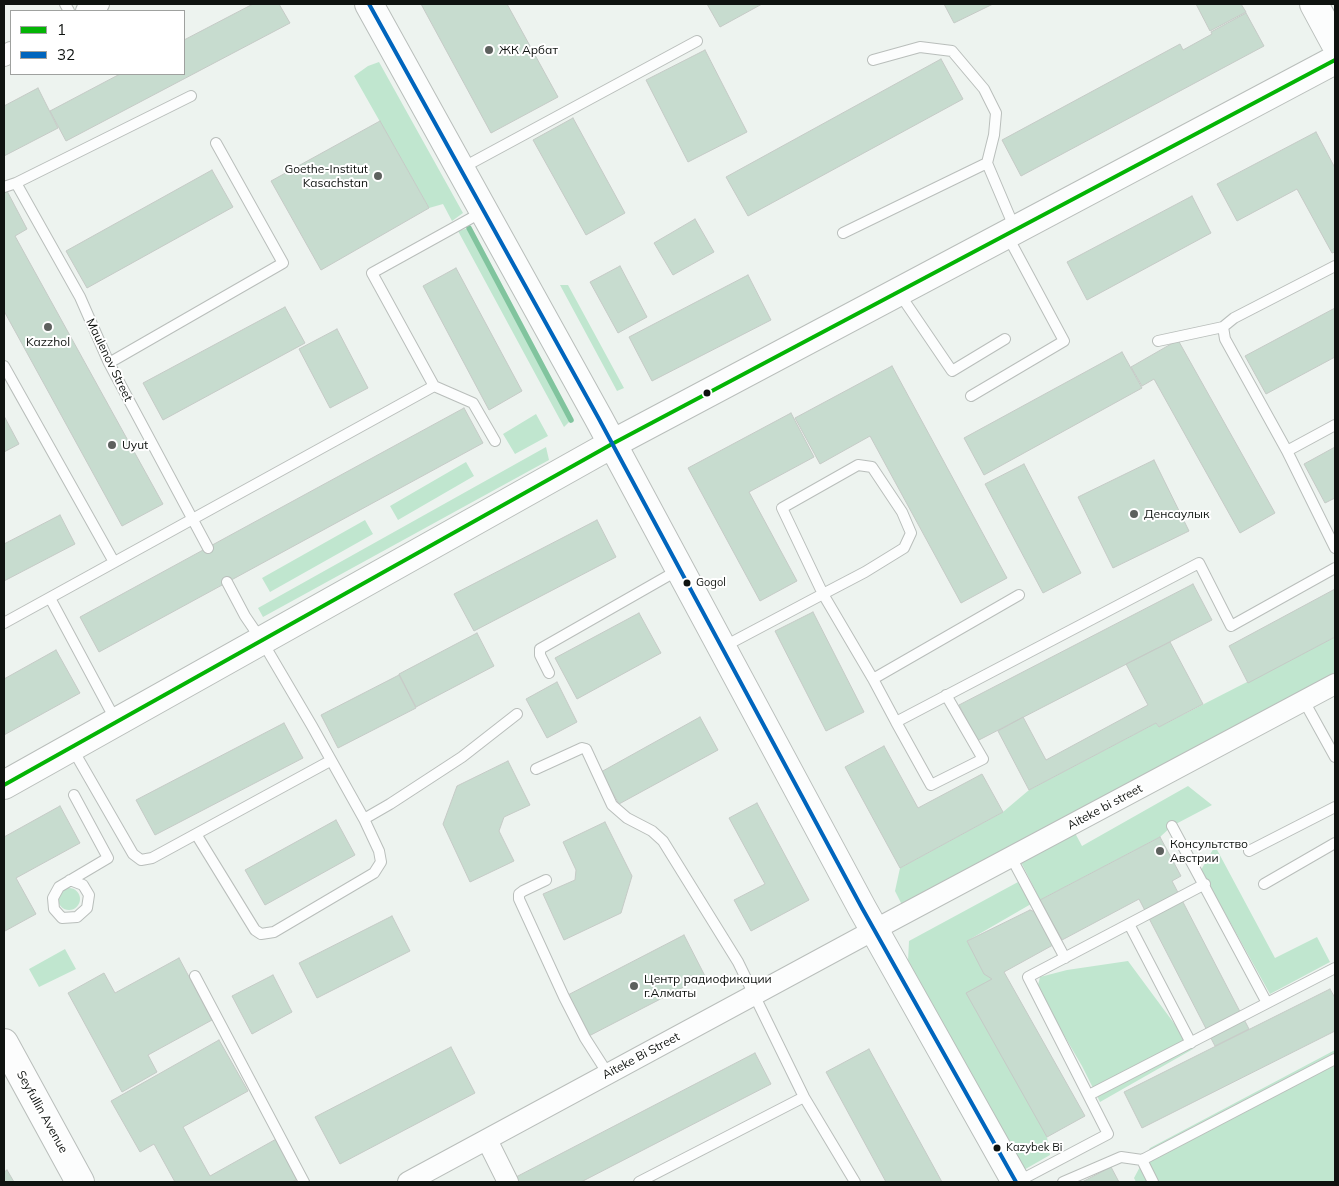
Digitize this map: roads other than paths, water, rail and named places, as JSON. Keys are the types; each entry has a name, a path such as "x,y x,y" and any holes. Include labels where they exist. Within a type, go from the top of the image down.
{"main road":[{"path":"369,4 680,568 874,930 1016,1182"},
{"path":"1314,4 1335,43"},
{"path":"4,785 612,444 1335,60"},
{"name":"Seyfullin Avenue","path":"4,1043 80,1182"}],"street":[{"path":"88,10 99,4"},
{"name":"Aiteke bi street","path":"874,930 1335,684"},
{"name":"Aiteke Bi Street","path":"408,1182 874,930"},
{"path":"487,1140 508,1182"}],"lane":[{"path":"461,168 698,41"},
{"path":"873,60 920,47 952,51 984,89 996,113 994,135 988,163 1011,232 1064,341 971,396"},
{"path":"4,187 16,183 191,96"},
{"path":"109,363 283,264 216,143"},
{"path":"843,233 988,163"},
{"name":"Maulenov Street","path":"16,183 80,297 109,363 208,548"},
{"path":"484,211 372,273 434,386 473,403 495,440"},
{"path":"1158,341 1223,327 1234,318 1335,266"},
{"path":"898,292 952,371 1005,339"},
{"path":"1223,327 1225,339 1287,450 1335,548"},
{"path":"4,366 114,562"},
{"path":"4,623 434,386"},
{"path":"1287,450 1335,425"},
{"path":"723,647 823,594 904,548 911,533 902,512 872,466 858,465 782,508 823,594 873,679 931,785 983,760 946,695"},
{"path":"896,722 1199,563 1232,626 1335,568"},
{"path":"549,673 540,655 540,649 546,644 680,568"},
{"path":"196,834 256,930 261,934 274,932 374,873 382,862 380,851 364,819 312,726 262,641 245,616 227,582"},
{"path":"873,679 1019,595"},
{"path":"50,598 117,721"},
{"path":"1304,700 1335,757"},
{"path":"364,819 462,757 517,714"},
{"path":"72,747 133,854 141,860 152,858 330,761"},
{"path":"536,769 582,748 586,749 612,805 627,818 652,831 664,840 738,962 804,1097 855,1182"},
{"path":"70,880 108,858 74,795"},
{"path":"1249,851 1335,807"},
{"path":"1172,826 1205,884 1266,1003"},
{"path":"1264,884 1335,843"},
{"path":"1011,857 1065,958"},
{"path":"546,880 523,891 519,894 519,899 568,1005 585,1038 608,1074"},
{"path":"1016,1182 1108,1134 1028,977 1205,884"},
{"path":"1129,924 1191,1043"},
{"path":"1089,1095 1335,968"},
{"path":"195,976 304,1182"},
{"path":"1063,1182 1121,1156 1142,1160 1335,1059"},
{"path":"639,1182 804,1097"},
{"path":"1142,1160 1153,1182"}],"waterway":[{"path":"469,228 571,420"}],"place":[{"name":"ЖК Арбат","path":"489,50"},
{"name":"Goethe-Institut Kasachstan","path":"378,176"},
{"name":"Kazzhol","path":"48,327"},
{"name":"Uyut","path":"112,445"},
{"name":"Денсаулык","path":"1134,514"},
{"name":"Gogol","path":"687,583"},
{"name":"Консультство Австрии","path":"1160,851"},
{"name":"Центр радиофикации г.Алматы","path":"634,986"},
{"name":"Kazybek Bi","path":"997,1148"}]}
